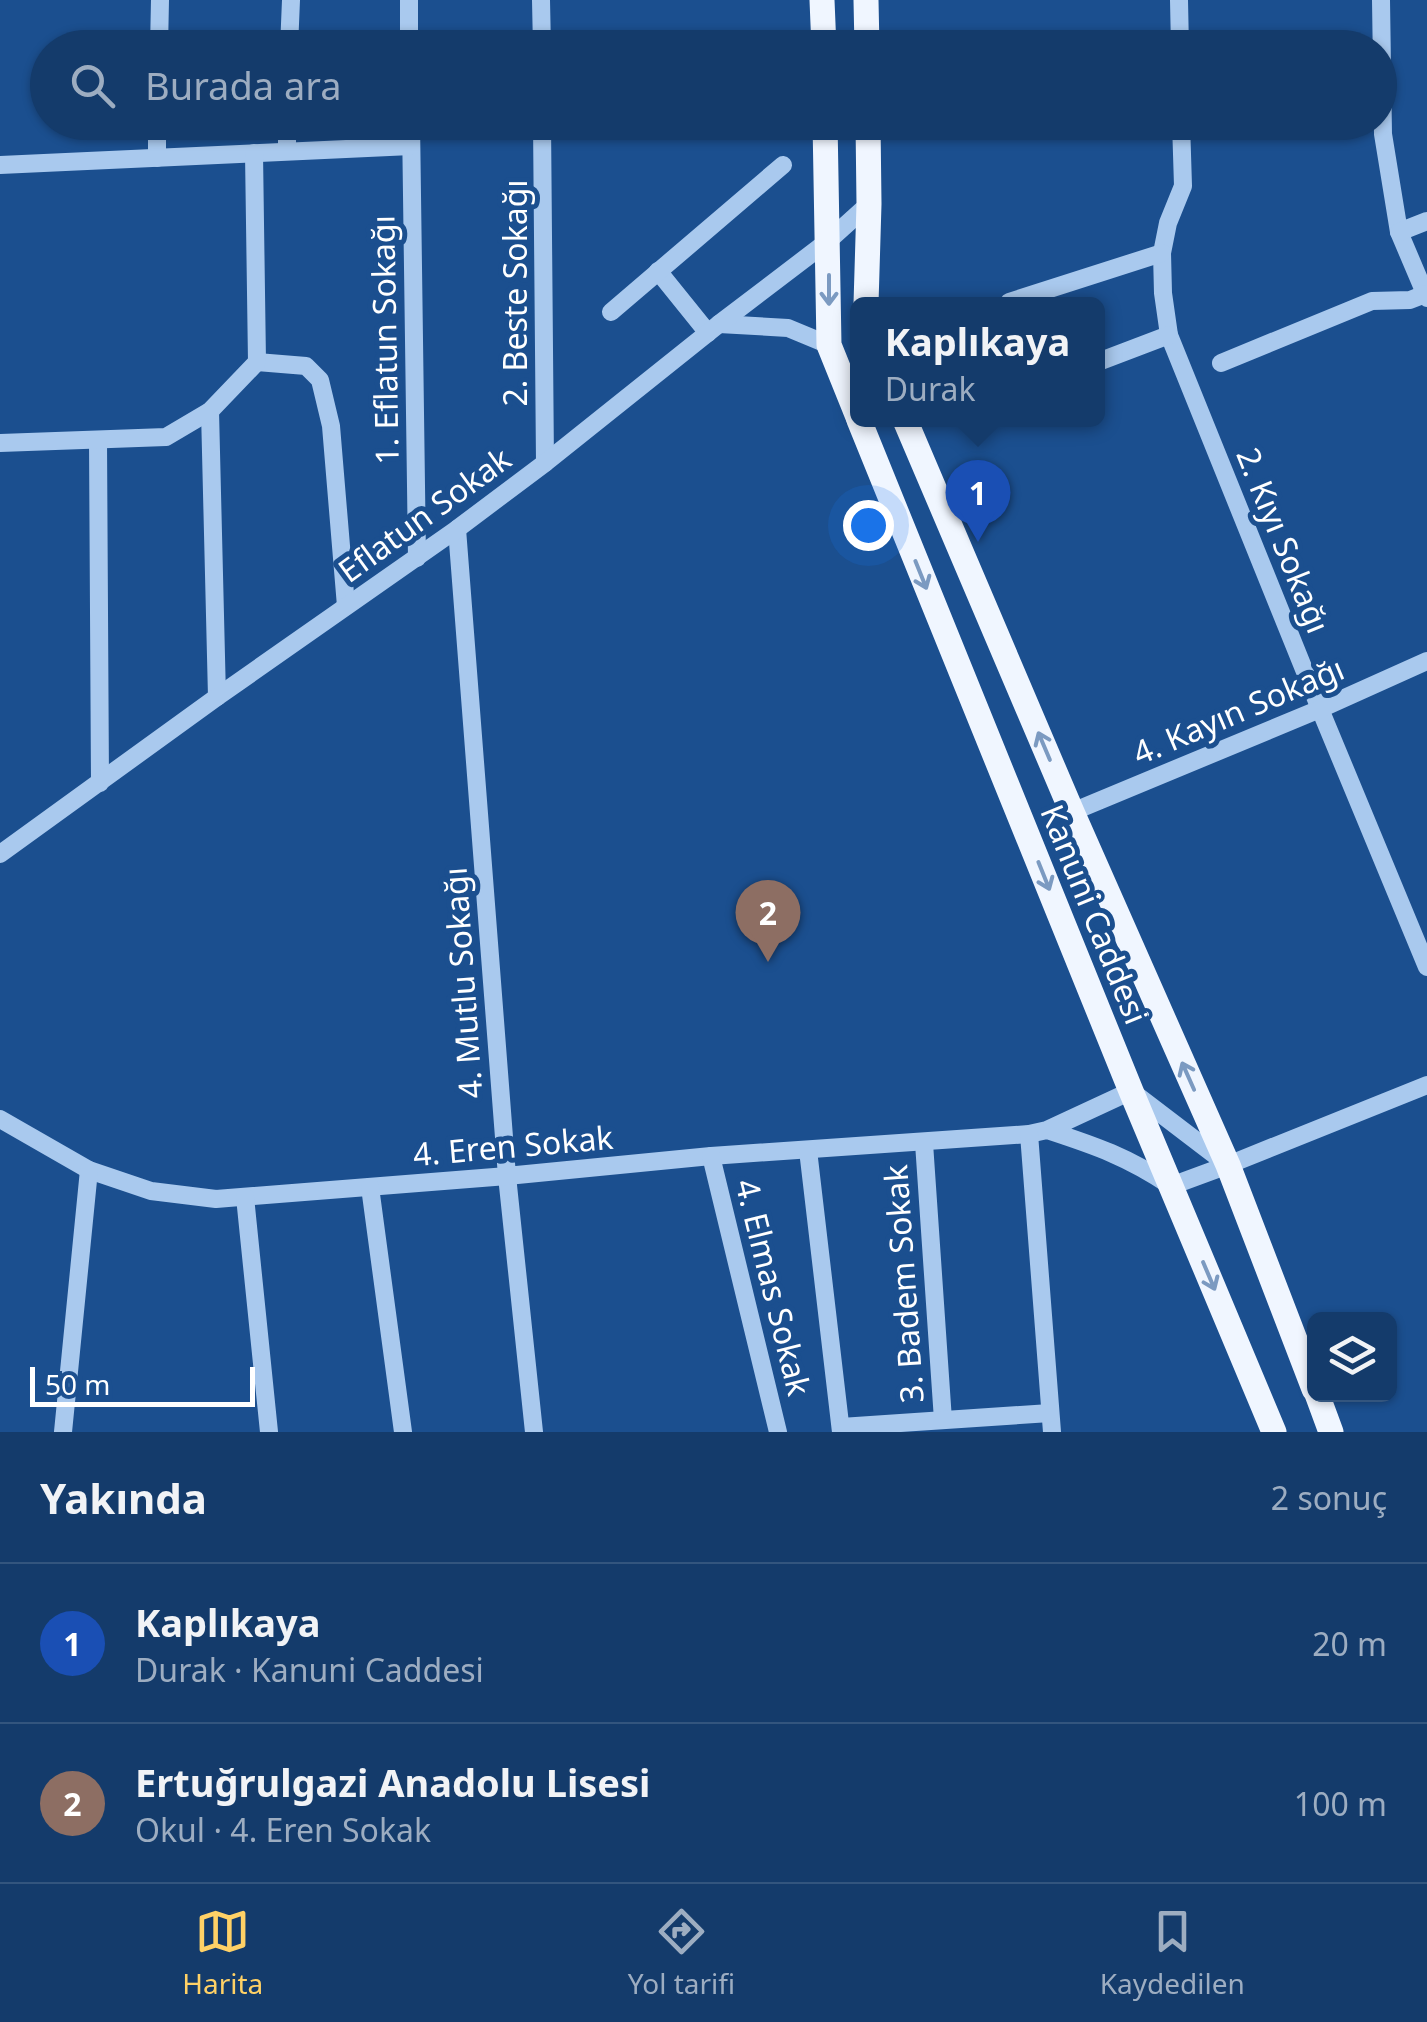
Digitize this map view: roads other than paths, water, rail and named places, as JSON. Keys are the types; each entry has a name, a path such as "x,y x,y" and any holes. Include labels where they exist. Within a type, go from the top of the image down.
{"main road":[{"path":"822,0 823,30"},
{"path":"866,0 867,30"},
{"name":"Kanuni Caddesi","path":"826,140 829,345 850,398"},
{"path":"866,297 868,140"},
{"name":"Kanuni Caddesi","path":"862,427 1274,1432"},
{"name":"Kanuni Caddesi","path":"908,427 1228,1165 1307,1369"},
{"name":"Kanuni Caddesi","path":"1320,1402 1331,1432"}],"street":[{"path":"159,30 160,0"},
{"path":"290,30 291,0"},
{"path":"409,0 410,30"},
{"path":"542,0 542,30"},
{"path":"1179,0 1180,30"},
{"path":"1381,0 1381,30"},
{"path":"157,140 157,158"},
{"path":"286,140 286,152"},
{"name":"1. Eflatun Sokağı","path":"411,140 417,558"},
{"name":"2. Beste Sokağı","path":"542,140 545,463"},
{"name":"2. Kıyı Sokağı","path":"1181,140 1182,186 1162,253 1162,293 1169,335 1427,967"},
{"path":"1220,363 1372,300 1426,296 1399,232 1384,140"},
{"path":"0,165 411,146"},
{"path":"0,444 166,438 210,412 257,362 254,153"},
{"path":"610,312 783,165"},
{"name":"Eflatun Sokak","path":"0,854 457,529 869,204"},
{"path":"1399,232 1427,220"},
{"path":"1025,297 1162,253"},
{"path":"658,272 713,328 788,328 829,345"},
{"path":"1105,359 1169,335"},
{"path":"257,362 306,366 320,380 331,426 346,606"},
{"path":"210,412 217,698"},
{"path":"98,440 100,783"},
{"name":"4. Mutlu Sokağı","path":"457,529 506,1176 534,1432"},
{"name":"4. Kayın Sokağı","path":"1072,812 1427,661"},
{"path":"1171,1186 1427,1084"},
{"path":"1131,1091 1228,1165"},
{"name":"4. Eren Sokak","path":"0,1119 89,1170 151,1192 216,1200 711,1156 1038,1132 1131,1091"},
{"path":"808,1150 841,1429 943,1420 1051,1422 1038,1132"},
{"name":"4. Eren Sokak","path":"1038,1132 1111,1151 1171,1186"},
{"name":"3. Badem Sokak","path":"924,1143 943,1420"},
{"name":"4. Elmas Sokak","path":"711,1156 778,1432"},
{"path":"63,1432 89,1170"},
{"path":"370,1187 403,1432"},
{"path":"244,1197 269,1432"}],"place":[{"name":"Kaplıkaya","path":"978,542"},
{"name":"Ertuğrulgazi Anadolu Lisesi","path":"768,962"}]}
